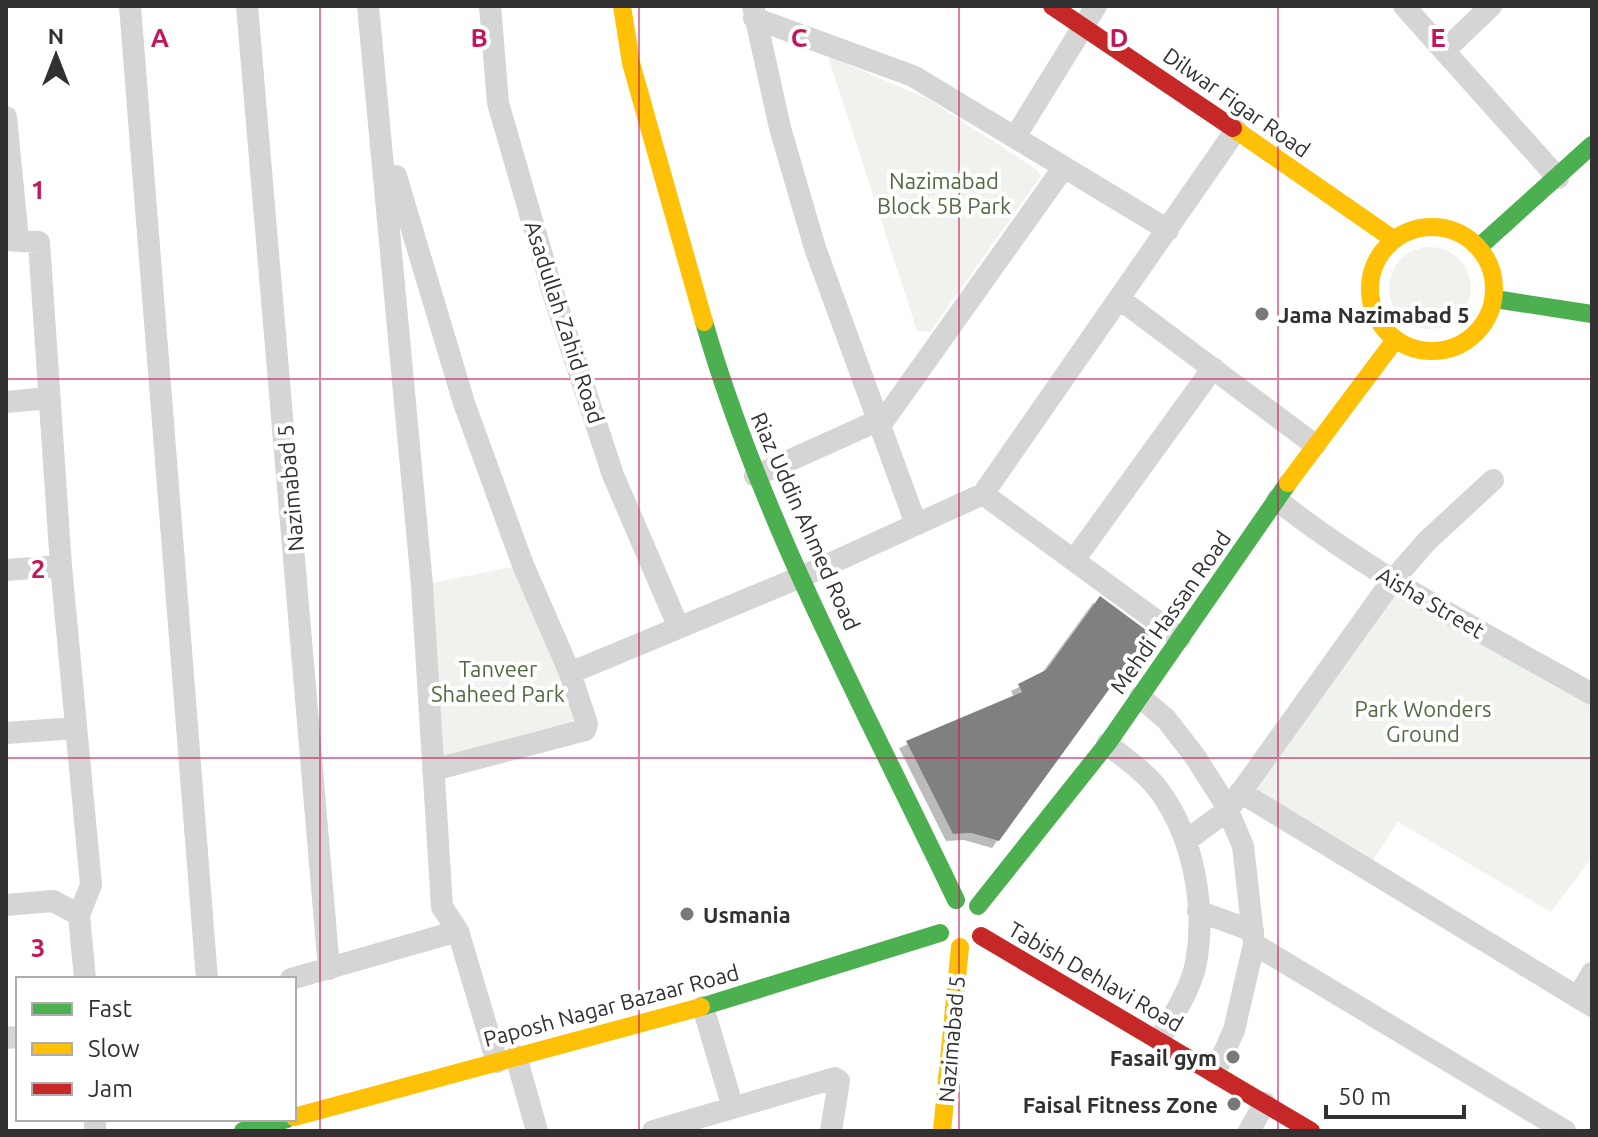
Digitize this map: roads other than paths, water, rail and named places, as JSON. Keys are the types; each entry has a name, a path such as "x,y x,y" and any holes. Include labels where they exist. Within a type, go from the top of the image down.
{"street":[{"path":"130,6 207,977"},
{"name":"Nazimabad 5","path":"247,6 329,969"},
{"path":"368,6 383,132 422,585 442,907 458,931 537,1131"},
{"name":"Asadullah Zahid Road","path":"490,6 498,103 552,290 613,475 679,628"},
{"name":"Riaz Uddin Ahmed Road","path":"622,6 631,63 661,176 724,392 755,476 956,900"},
{"name":"Dilwar Figar Road","path":"1052,6 1091,15 1236,130 1393,239"},
{"path":"1404,6 1446,49 1558,178"},
{"path":"1446,49 1491,6"},
{"path":"753,12 913,76 1168,230"},
{"path":"753,12 780,128 815,248 916,524"},
{"path":"1015,137 1091,15"},
{"path":"6,117 12,240 39,242 61,566 91,885 79,915 85,977"},
{"path":"570,673 803,576 983,494 1121,300 1236,130"},
{"path":"383,132 464,403 523,565 570,673 587,724 585,730 433,770"},
{"path":"1479,247 1592,145"},
{"path":"755,476 878,424 1064,167"},
{"path":"1425,227 1447,228 1462,234 1479,247 1494,277 1495,299 1485,323 1470,339 1454,348 1432,352 1411,348 1395,340 1379,324 1369,291 1372,269 1393,239 1425,227"},
{"path":"1495,299 1592,314"},
{"path":"1121,300 1315,445"},
{"name":"Mehdi Hassan Road","path":"978,906 1107,744 1315,445 1395,340"},
{"path":"1074,560 1213,368"},
{"path":"6,402 49,398"},
{"path":"1187,840 1234,801 1392,581 1427,541 1493,480"},
{"path":"983,494 1180,638"},
{"name":"Aisha Street","path":"1277,500 1331,543 1392,581 1592,694"},
{"path":"6,570 61,566"},
{"path":"1140,697 1166,719 1234,801 1585,1002 1592,973"},
{"path":"6,733 76,728"},
{"path":"1107,744 1141,771 1161,793 1187,840 1198,911 1195,965 1159,1040"},
{"path":"1215,1073 1234,1030 1253,938 1243,846 1234,801"},
{"path":"956,900 978,906 985,921 976,942 960,947 952,945 940,933 940,913 956,900"},
{"path":"6,905 53,901 79,915"},
{"path":"1198,911 1253,938 1565,1131"},
{"path":"296,978 458,931"},
{"name":"Paposh Nagar Bazaar Road","path":"296,1116 703,1007 940,933"},
{"name":"Tabish Dehlavi Road","path":"981,936 1311,1131"},
{"name":"Nazimabad 5","path":"942,1131 960,947"},
{"path":"703,1007 733,1108"},
{"path":"653,1131 838,1078 831,1131"},
{"path":"1249,1131 1265,1103"},
{"path":"243,1131 280,1121"}],"place":[{"name":"Jama Nazimabad 5","path":"1262,314"},
{"name":"Usmania","path":"687,914"},
{"name":"Fasail gym","path":"1233,1057"},
{"name":"Faisal Fitness Zone","path":"1234,1104"}],"park label":[{"name":"Nazimabad Block 5B Park","path":"944,192"},
{"name":"Tanveer Shaheed Park","path":"498,680"},
{"name":"Park Wonders Ground","path":"1423,720"}]}
